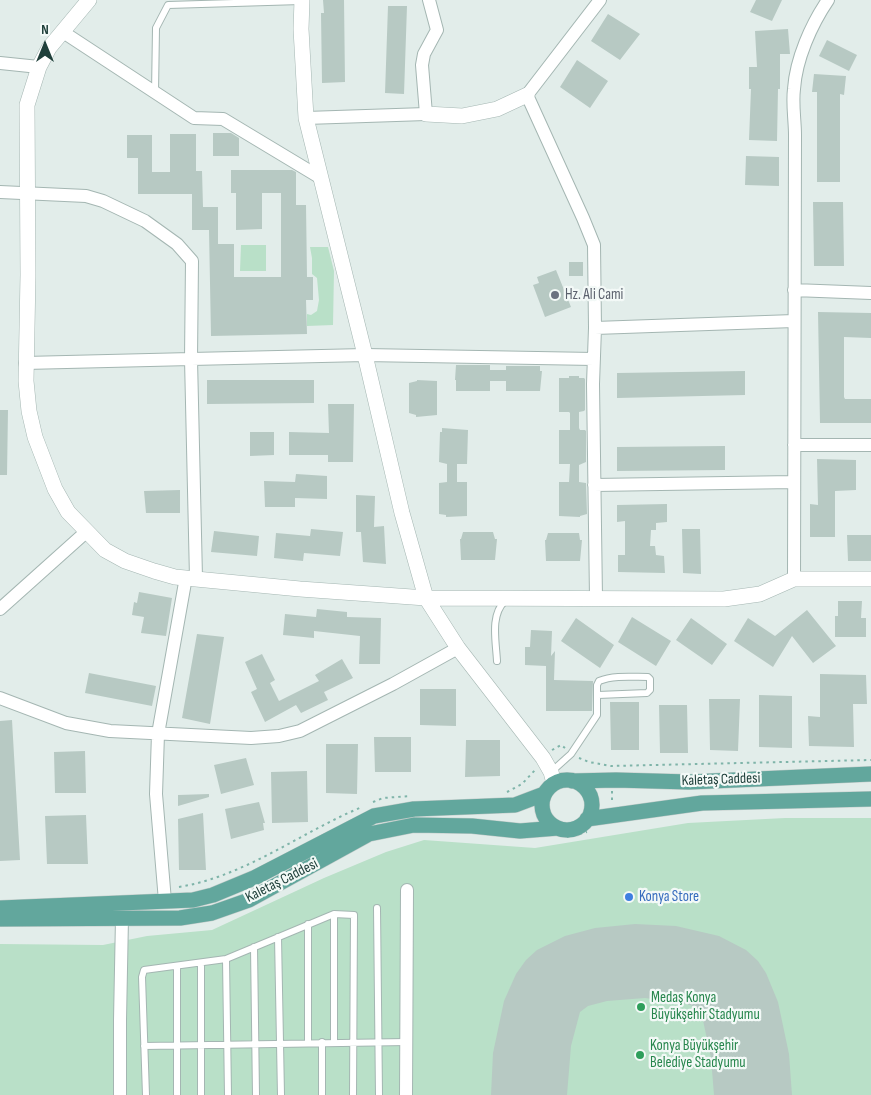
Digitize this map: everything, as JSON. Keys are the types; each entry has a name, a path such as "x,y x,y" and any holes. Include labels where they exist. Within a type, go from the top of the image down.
{"main road":[{"name":"Kaletaş Caddesi","path":"572,781 612,773 689,782 871,774"},
{"path":"565,780 572,781 586,789 592,804 591,812 587,826 581,825 559,833 545,818 542,802 550,783 565,780"},
{"name":"Kaletaş Caddesi","path":"0,908 165,896 193,900 213,895 254,878 374,816 414,809 515,805 550,783"},
{"name":"Kaletaş Caddesi","path":"587,826 613,816 702,803 871,799"},
{"name":"Kaletaş Caddesi","path":"0,919 180,918 212,913 249,900 369,834 414,825 472,826 559,833"}],"street":[{"path":"89,0 49,48 39,67 26,105 28,192 25,363 29,412 45,466 68,512 105,550 125,561 175,577 191,577 300,590 426,598 724,599 760,594 794,578 871,579"},
{"path":"426,114 422,65 424,54 437,30 430,0"},
{"path":"794,578 794,90 798,62 819,13 828,0"},
{"path":"302,1 301,29 306,118 402,513 426,598 458,648 543,758 550,783"},
{"path":"306,118 426,114 462,116 497,109 526,95 597,1"},
{"path":"63,32 194,118 223,119 321,178"},
{"path":"0,63 39,67"},
{"path":"526,95 594,245 596,598"},
{"path":"0,192 86,196 104,201 145,221 177,244 192,262 191,577 158,734 156,794 165,896"},
{"path":"794,290 871,293"},
{"path":"595,328 794,321"},
{"path":"25,363 365,355 594,359"},
{"path":"794,445 871,445"},
{"path":"594,485 794,482"},
{"path":"0,609 86,532"},
{"path":"0,698 66,724 110,732 251,738 279,736 300,731 393,684 458,648"},
{"path":"406,1095 407,890"},
{"path":"120,1095 122,918"}],"lane":[{"path":"155,92 156,28 168,5 302,1"},
{"path":"497,661 495,622 498,607 509,598"},
{"path":"550,783 597,715 597,685 599,680 605,678 648,677 650,679 650,690 647,693 598,695"},
{"path":"377,908 379,1095"},
{"path":"334,914 334,1042"},
{"path":"146,1095 142,977 144,970 226,959 334,914 354,915 354,1095"},
{"path":"308,924 308,1043"},
{"path":"278,937 281,1095"},
{"path":"254,947 256,1095"},
{"path":"226,959 228,1095"},
{"path":"200,964 202,1095"},
{"path":"177,966 177,1095"},
{"path":"322,1042 322,1095"},
{"path":"144,1046 407,1042"}],"path":[{"path":"506,793 516,789 531,776 543,758 561,746 571,754 612,773 871,760"},
{"path":"612,773 613,816"},
{"path":"165,896 223,876 357,809 383,798 417,796"},
{"path":"559,833 570,837 587,826"}],"green space":[{"path":"241,245 266,245 266,271 240,271"},
{"path":"310,247 328,247 334,271 333,325 307,326 307,314 311,315 317,311 319,300 317,278 312,274"},
{"path":"785,818 871,818 871,1095 0,1095 0,944 103,945 147,936 212,930 324,878 386,852 424,840 535,848 688,823"}],"building":[{"path":"323,0 344,0 345,82 322,83 321,13 324,13"},
{"path":"756,0 782,0 772,21 750,12"},
{"path":"388,6 407,6 404,94 385,93"},
{"path":"608,14 640,34 620,60 591,41"},
{"path":"788,29 790,54 780,54 777,141 749,140 751,89 749,89 749,67 757,67 755,31"},
{"path":"827,40 857,55 849,71 819,56"},
{"path":"577,60 608,81 590,108 560,87"},
{"path":"814,74 846,76 844,95 840,94 840,182 817,182 817,92 812,92"},
{"path":"213,133 231,133 239,138 239,156 213,156"},
{"path":"170,134 196,134 196,171 202,171 203,207 218,207 218,244 234,244 234,277 281,277 281,193 262,193 262,229 236,230 236,193 231,193 231,170 292,170 296,172 296,205 306,205 307,277 313,277 313,300 306,300 307,334 211,336 209,230 192,230 192,194 138,194 138,158 127,158 127,135 152,135 152,172 170,172"},
{"path":"746,156 779,157 779,186 745,185"},
{"path":"813,202 843,202 844,266 814,266"},
{"path":"569,262 583,262 583,276 569,276"},
{"name":"Hz. Ali Cami","path":"556,270 571,307 545,317 533,285 539,283 537,277"},
{"path":"818,312 871,313 871,338 844,337 844,397 845,399 871,399 871,423 820,423"},
{"path":"456,365 490,365 490,370 506,370 506,366 540,366 540,371 542,371 540,391 506,391 506,381 490,381 490,391 456,391"},
{"path":"745,371 745,395 617,398 617,373"},
{"path":"569,376 579,376 579,378 585,379 585,410 579,412 579,428 586,431 586,462 579,465 579,482 586,483 587,514 580,517 559,516 559,482 569,482 570,464 559,464 559,430 570,430 570,413 559,412 559,378 569,378"},
{"path":"207,380 314,380 314,403 207,404"},
{"path":"417,380 437,381 437,415 416,417 416,415 409,413 409,383"},
{"path":"328,404 354,404 353,462 328,462 328,455 289,455 289,432 329,433"},
{"path":"0,410 8,410 7,475 0,475"},
{"path":"442,428 468,430 467,464 457,464 457,482 467,482 467,516 446,517 446,515 439,514 439,483 447,482 447,464 439,462 440,432 442,432"},
{"path":"250,432 274,432 274,455 250,456"},
{"path":"725,446 725,470 617,471 617,447"},
{"path":"817,459 856,460 856,490 835,491 835,537 810,537 810,504 818,505"},
{"path":"296,474 327,476 327,499 295,498 295,507 265,507 264,481 295,482"},
{"path":"180,490 180,513 146,513 144,491"},
{"path":"356,495 375,496 374,527 384,526 386,564 363,562 361,532 356,532"},
{"path":"667,504 667,522 656,523 656,530 651,530 650,546 655,546 656,555 664,556 665,573 618,572 618,555 625,555 625,521 617,522 617,505"},
{"path":"311,529 343,532 340,556 304,553 303,561 274,558 276,533 310,536"},
{"path":"682,529 700,529 701,574 683,573"},
{"path":"214,531 259,536 257,556 211,552"},
{"path":"463,532 493,532 495,539 497,539 495,560 461,560 460,539"},
{"path":"548,533 579,533 580,540 582,540 580,561 546,561 545,540"},
{"path":"847,535 871,535 871,561 848,561"},
{"path":"139,592 172,598 166,636 141,633 144,617 132,615 134,602 137,603"},
{"path":"838,601 862,601 861,618 866,618 866,637 835,637 835,616 838,616"},
{"path":"317,609 347,612 347,617 381,618 380,664 359,664 360,636 314,631 314,638 283,635 285,614 316,617"},
{"path":"807,610 836,646 813,663 792,636 773,667 734,641 748,618 775,636"},
{"path":"632,617 671,641 656,666 618,642"},
{"path":"576,618 614,645 600,668 561,641"},
{"path":"691,618 727,644 712,665 676,640"},
{"path":"531,630 552,631 551,656 555,651 554,680 593,681 592,711 546,711 546,666 525,665 525,647 530,647"},
{"path":"197,634 224,637 210,724 182,718"},
{"path":"262,654 275,680 270,683 279,701 319,681 315,675 342,659 353,678 324,692 328,700 301,713 296,705 265,722 251,692 257,689 245,662"},
{"path":"89,673 156,686 152,706 85,693"},
{"path":"820,674 866,675 867,704 853,704 854,747 809,746 808,716 820,717"},
{"path":"420,689 456,689 456,726 420,725"},
{"path":"759,695 792,696 792,748 759,747"},
{"path":"709,699 740,699 738,751 710,750"},
{"path":"610,702 639,702 639,750 611,750"},
{"path":"659,705 687,705 688,753 660,753"},
{"path":"12,720 20,860 0,861 0,721"},
{"path":"374,737 411,737 411,772 375,772"},
{"path":"466,740 500,740 500,776 465,777"},
{"path":"326,744 358,744 357,794 326,793"},
{"path":"85,751 86,793 55,793 54,752"},
{"path":"246,758 254,785 221,794 214,765"},
{"path":"307,771 308,822 272,823 271,772"},
{"path":"209,794 209,797 178,806 178,795"},
{"path":"259,802 265,823 263,823 264,830 231,839 225,809"},
{"path":"203,813 206,870 179,870 178,819"},
{"path":"86,815 88,864 47,864 45,816"},
{"name":"Medaş Konya Büyükşehir Stadyumu","path":"635,924 676,926 719,936 746,950 758,961 766,973 778,1002 789,1054 792,1095 714,1095 711,1058 701,1011 683,1003 645,998 607,1001 588,1006 580,1012 571,1046 567,1095 491,1095 493,1053 504,1001 516,974 526,960 537,950 565,936 595,928"}],"place":[{"name":"Hz. Ali Cami","path":"555,295"},
{"name":"Konya Store","path":"629,897"},
{"name":"Medaş Konya Büyükşehir Stadyumu","path":"641,1007"},
{"name":"Konya Büyükşehir Belediye Stadyumu","path":"640,1055"}]}
